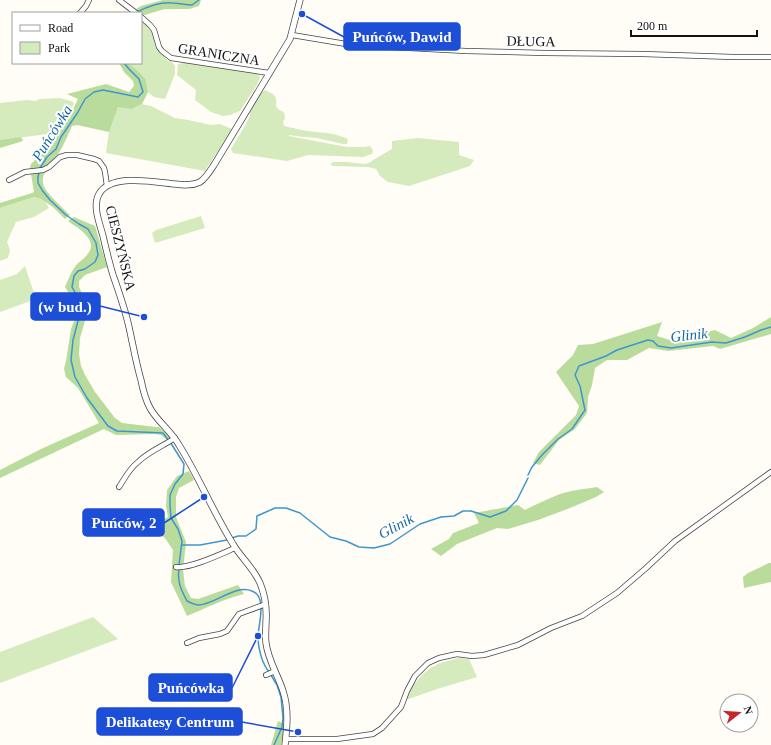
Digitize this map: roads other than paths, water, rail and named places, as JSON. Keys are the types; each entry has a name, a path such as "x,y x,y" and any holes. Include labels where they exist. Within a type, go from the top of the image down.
{"street":[{"path":"81,12 89,0"},
{"path":"119,0 135,11"},
{"name":"CIESZYŃSKA","path":"285,742 287,707 284,692 273,672 266,644 263,605 264,594 256,573 235,548 223,529 192,468 147,403 129,325 109,259 97,207 98,196 101,191 107,186 122,181 192,185 201,181 207,175 292,35 300,0"},
{"name":"GRANICZNA","path":"142,18 156,32 160,49 171,58 269,73"},
{"name":"DŁUGA","path":"292,35 352,45 466,51 771,57"},
{"path":"9,180 25,172 43,170 49,167 60,157 77,155 99,161 104,168 107,186"},
{"path":"119,487 128,472 137,463 149,453 173,439"},
{"path":"285,742 337,739 373,734 382,728 401,707 415,676 428,664 440,658 457,654 472,656 484,655 518,645 551,628 582,616 617,593 675,541 771,472"},
{"path":"178,567 219,555 235,548"},
{"path":"187,643 199,638 220,634 227,631 239,614 263,605"},
{"path":"266,675 273,672"}],"waterway":[{"name":"Puńcówka","path":"137,12 159,4 172,3 192,5 199,0"},
{"name":"Puńcówka","path":"125,64 139,79 143,92 138,97 103,90 94,92 85,99 61,137 56,149 47,157 40,168 38,183 50,200 66,215 88,229 96,243 98,255 95,262 85,269 78,271 74,276 72,287 82,305 82,314 78,321 73,340 71,360 75,377 87,398 108,426 117,431 163,433 184,464 183,474 175,484 170,495 171,518 178,529 182,541 179,565"},
{"name":"Glinik","path":"528,475 532,467 542,455 558,439 572,429 585,410 580,386 575,375 579,366 606,356 617,350 648,340 653,341 658,346 671,348 712,342 726,343 771,327"},
{"name":"Glinik","path":"232,538 246,536 256,529 257,516 275,508 286,508 300,513 330,537 346,541 359,547 374,548 390,544 420,524 441,517 454,516 463,511 471,511 490,517 506,511 517,500 528,478"},
{"name":"Glinik","path":"182,545 200,545 227,540"},
{"name":"Puńcówka","path":"179,569 179,581 183,593 187,601 194,604 205,604 239,590 252,591 257,594 261,605 258,637 259,646 262,660 269,672"},
{"name":"Puńcówka","path":"271,675 277,685 281,697 283,718 282,727 274,745"}],"place":[{"name":"Puńców, Dawid","path":"302,14"},
{"name":"(w bud.)","path":"144,317"},
{"name":"Puńców, 2","path":"204,497"},
{"name":"Puńcówka","path":"258,636"},
{"name":"Delikatesy Centrum","path":"298,732"}]}
